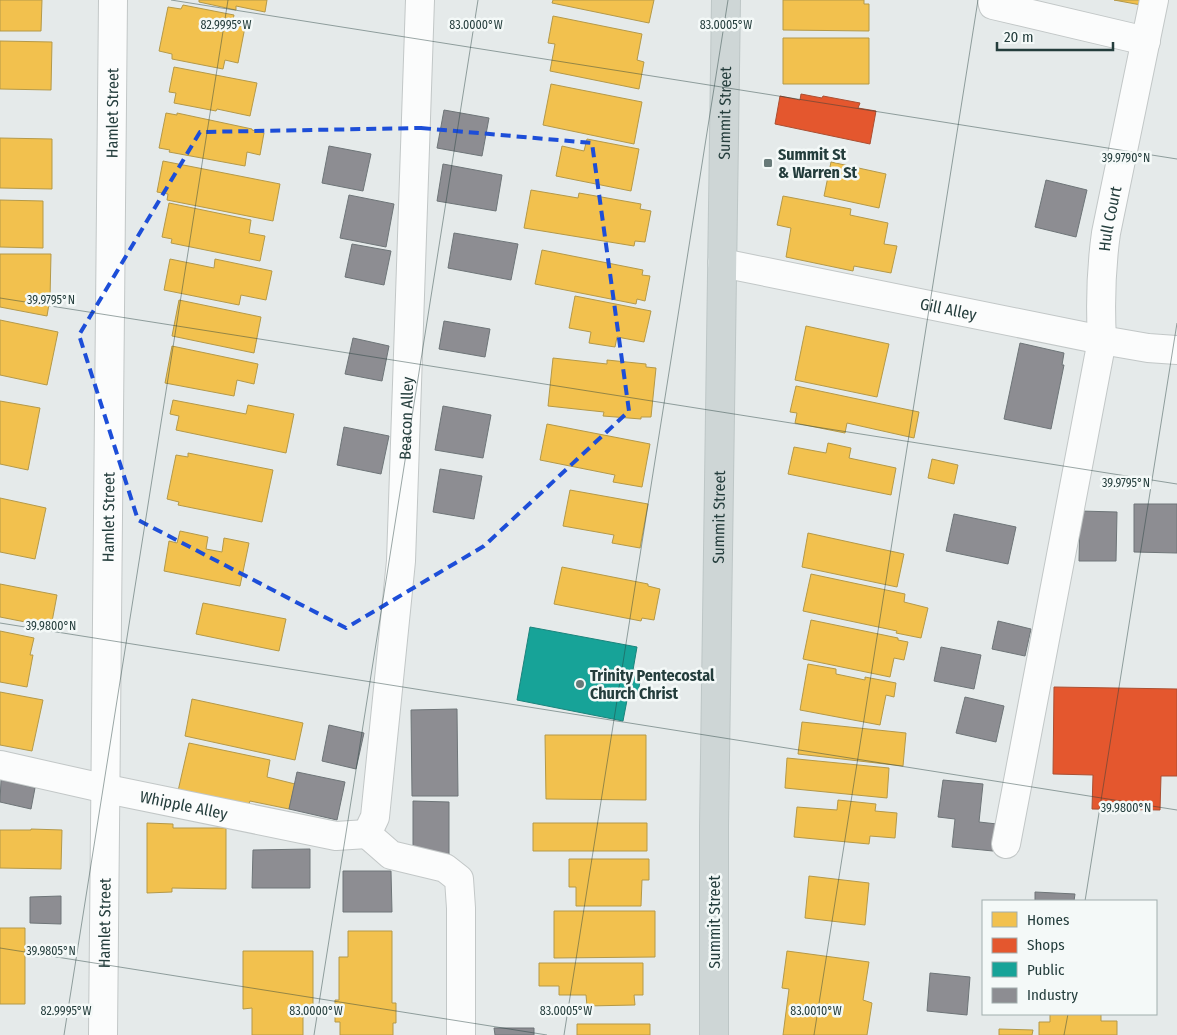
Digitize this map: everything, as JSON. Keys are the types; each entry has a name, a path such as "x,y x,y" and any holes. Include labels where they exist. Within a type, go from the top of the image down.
{"main road":[{"name":"Summit Street","path":"714,1035 714,827 726,0"}],"street":[{"name":"Hamlet Street","path":"104,1035 113,0"},
{"name":"Beacon Alley","path":"367,834 375,817 401,561 420,0"},
{"path":"992,0 993,5 1146,41"},
{"name":"Hull Court","path":"1006,844 1102,340 1100,304 1106,233 1154,0"},
{"name":"Gill Alley","path":"722,263 1102,340 1148,348 1177,350"},
{"name":"Whipple Alley","path":"0,765 106,789 336,836 367,834"},
{"path":"367,834 391,855 445,868 460,879 461,1035"}],"highlighted area":[{"path":"421,128 592,143 629,411 484,546 346,628 138,520 79,335 200,132"}],"building: Homes":[{"path":"0,0 42,0 41,31 0,31"},
{"path":"199,0 267,0 265,12 236,6 236,10 199,2"},
{"path":"553,0 654,0 649,23 552,3"},
{"path":"783,0 864,0 864,4 869,4 869,31 783,30"},
{"path":"1114,0 1142,0 1141,5"},
{"path":"183,5 234,15 232,25 245,27 238,63 225,60 223,69 172,59 172,54 159,51 168,7 181,9"},
{"path":"553,16 642,34 637,60 644,62 639,89 550,71 555,44 548,43"},
{"path":"783,38 869,38 869,84 783,84"},
{"path":"0,41 52,42 51,90 0,89"},
{"path":"174,67 257,83 250,116 174,103 176,93 169,92"},
{"path":"551,84 642,102 634,144 543,125"},
{"path":"166,113 177,115 177,113 264,133 260,155 247,152 245,166 169,152 170,150 159,148"},
{"path":"0,138 52,139 52,189 0,188"},
{"path":"587,139 639,149 631,191 556,176 562,146 584,151"},
{"path":"163,161 280,184 273,221 167,200 168,194 157,192"},
{"path":"831,162 886,174 879,208 824,196"},
{"path":"531,190 578,198 579,193 641,204 640,209 651,211 645,242 635,241 634,246 524,228"},
{"path":"783,196 851,209 850,215 888,223 884,244 897,246 891,273 854,266 853,271 786,257 791,228 777,225"},
{"path":"0,200 43,201 43,248 0,247"},
{"path":"169,203 251,220 249,233 265,236 260,261 171,243 172,239 162,237"},
{"path":"542,250 643,270 642,275 650,276 645,301 637,299 636,304 535,284"},
{"path":"0,254 51,254 50,298 47,316 0,307"},
{"path":"170,259 214,268 215,259 272,271 266,300 241,295 239,305 164,290"},
{"path":"575,296 651,311 644,342 617,337 615,347 589,343 591,332 569,328"},
{"path":"179,300 261,317 254,353 172,336"},
{"path":"0,320 58,332 47,385 0,375"},
{"path":"806,326 889,344 877,397 795,380"},
{"path":"172,346 258,364 254,384 237,380 234,396 165,383"},
{"path":"553,358 607,364 607,360 646,364 646,367 656,368 651,417 641,417 641,419 603,416 604,412 548,406"},
{"path":"796,386 919,412 914,438 847,423 845,433 795,423 797,413 790,412"},
{"path":"173,400 246,414 248,405 294,414 286,453 176,430 179,416 170,414"},
{"path":"0,401 40,408 28,470 0,464"},
{"path":"547,424 650,444 642,487 613,482 615,475 540,460"},
{"path":"828,443 851,448 849,458 896,468 891,495 788,474 794,447 826,453"},
{"path":"188,453 273,470 262,522 178,505 179,502 167,499 176,455 188,457"},
{"path":"932,459 958,465 954,484 928,478"},
{"path":"570,490 648,504 640,548 612,543 614,535 563,526"},
{"path":"0,498 46,508 35,559 0,552"},
{"path":"180,531 208,537 206,549 222,552 224,538 249,543 240,586 164,571 169,541 177,543"},
{"path":"808,533 904,554 897,587 802,567"},
{"path":"562,567 648,584 648,586 660,589 654,620 642,618 641,621 554,604"},
{"path":"811,574 905,594 904,602 928,608 921,638 803,611"},
{"path":"0,584 57,595 51,627 0,617"},
{"path":"203,603 286,619 279,651 196,634"},
{"path":"811,620 898,638 898,640 908,642 904,660 894,658 890,677 803,659"},
{"path":"0,631 34,638 30,655 33,655 27,687 0,682"},
{"path":"808,664 836,669 836,674 865,680 865,677 896,683 894,697 886,695 880,725 800,710"},
{"path":"0,692 43,700 32,751 0,745"},
{"path":"192,699 303,723 295,760 185,736"},
{"path":"802,722 906,733 903,766 798,754"},
{"path":"545,735 646,735 646,800 546,799"},
{"path":"189,743 270,760 267,777 295,784 289,809 250,801 248,806 178,791"},
{"path":"787,758 889,768 887,798 785,788"},
{"path":"838,800 876,804 875,811 897,813 895,838 870,836 869,844 794,837 797,807 837,810"},
{"path":"147,823 173,824 173,828 226,828 226,889 172,888 172,892 147,893"},
{"path":"533,823 647,823 647,851 533,851"},
{"path":"0,830 62,830 61,869 0,868"},
{"path":"569,859 649,859 649,880 642,880 641,906 576,906 576,887 569,887"},
{"path":"809,876 869,883 865,925 805,918"},
{"path":"554,911 655,911 655,957 554,958"},
{"path":"0,928 25,928 25,1004 0,1004"},
{"path":"348,931 392,931 392,1003 396,1003 396,1023 393,1023 393,1035 340,1035 340,1022 335,1022 335,1000 339,1000 339,957 348,957"},
{"path":"243,951 313,951 313,1008 303,1009 303,1035 252,1035 252,1008 243,1009"},
{"path":"787,951 869,962 863,1000 872,1003 867,1035 783,1035 789,989 782,988"},
{"path":"539,963 643,963 643,995 634,995 635,1005 587,1006 586,995 559,995 559,986 539,986"},
{"path":"1050,1015 1101,1015 1101,1021 1117,1021 1117,1035 1039,1035 1039,1022 1050,1022"},
{"path":"577,1024 650,1024 650,1035 577,1035"},
{"path":"999,1029 1033,1030 1032,1035 999,1035"}],"building: Shops":[{"path":"801,94 860,103 858,108 876,111 870,144 775,124 780,96 800,100"},
{"path":"1054,687 1177,689 1177,776 1161,776 1160,810 1092,809 1093,775 1053,774"}],"building: Public":[{"name":"Trinity Pentecostal Church Christ","path":"530,627 637,647 633,670 642,672 637,697 628,695 623,721 517,700"}],"building: Industry":[{"path":"444,110 489,118 482,156 437,148"},
{"path":"329,146 371,154 363,191 322,183"},
{"path":"443,164 502,175 496,211 437,201"},
{"path":"1046,180 1087,190 1076,237 1035,227"},
{"path":"349,195 394,204 386,247 340,238"},
{"path":"454,233 518,244 511,280 448,268"},
{"path":"352,244 391,251 384,285 345,277"},
{"path":"444,321 490,329 485,357 439,349"},
{"path":"353,338 389,346 382,381 345,374"},
{"path":"1020,343 1064,353 1062,365 1064,365 1051,429 1004,419"},
{"path":"443,406 491,415 483,458 435,450"},
{"path":"344,427 389,436 381,474 337,465"},
{"path":"440,469 482,476 474,519 433,512"},
{"path":"1134,504 1177,504 1177,553 1134,552"},
{"path":"1080,511 1117,512 1116,561 1079,561"},
{"path":"954,514 1016,527 1008,564 946,551"},
{"path":"998,621 1031,629 1025,656 992,649"},
{"path":"941,647 981,655 974,689 934,681"},
{"path":"965,697 1004,706 996,742 956,733"},
{"path":"457,709 458,796 412,796 411,710"},
{"path":"329,725 364,733 356,769 322,761"},
{"path":"297,772 345,782 337,820 289,809"},
{"path":"1,780 35,788 31,809 0,802"},
{"path":"943,780 983,784 979,822 997,824 993,851 952,847 955,819 938,817"},
{"path":"413,801 449,802 449,855 413,855"},
{"path":"310,849 310,888 252,888 253,850"},
{"path":"343,871 391,871 392,912 343,912"},
{"path":"1035,892 1075,894 1074,900 1035,900"},
{"path":"61,896 61,924 30,923 30,897"},
{"path":"930,973 970,977 967,1015 927,1011"},
{"path":"494,1028 534,1028 534,1035 495,1035"}],"place":[{"name":"Summit St & Warren St","path":"768,163"},
{"name":"Trinity Pentecostal Church Christ","path":"580,684"}]}
